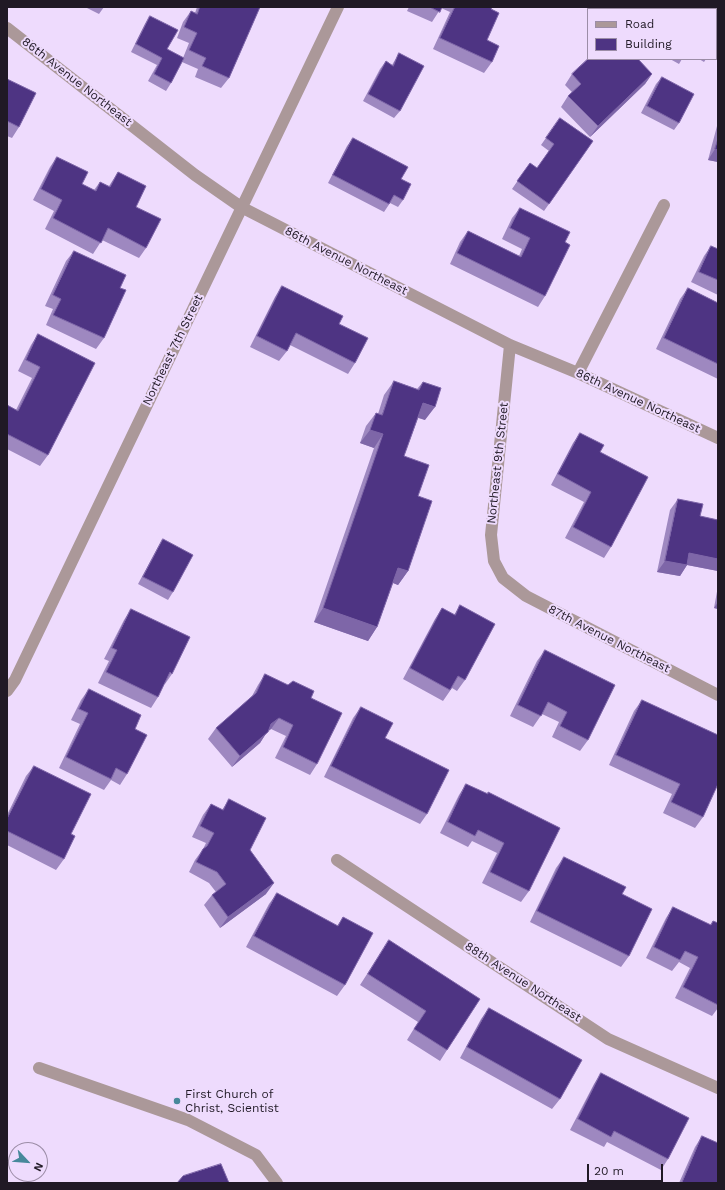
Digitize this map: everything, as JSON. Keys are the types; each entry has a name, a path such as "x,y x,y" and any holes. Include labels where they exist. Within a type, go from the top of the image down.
{"street":[{"name":"Northeast 7th Street","path":"7,691 15,680 338,7"},
{"name":"86th Avenue Northeast","path":"7,28 195,175 241,207 510,345 578,373 718,438"},
{"path":"578,373 664,205"},
{"name":"Northeast 9th Street","path":"503,578 494,561 491,535 510,345"},
{"name":"87th Avenue Northeast","path":"503,578 526,596 718,695"},
{"name":"88th Avenue Northeast","path":"337,860 608,1039 718,1088"},
{"path":"39,1068 188,1120 256,1155 277,1183"}],"building":[{"path":"200,7 260,7 229,78 202,66 206,58 189,50 197,33 184,27 191,11 197,14"},
{"path":"430,7 442,7 440,12"},
{"path":"455,7 492,7 491,9 499,13 487,40 499,46 492,62 440,38"},
{"path":"704,7 706,8 623,8"},
{"path":"717,14 718,14 717,40"},
{"path":"150,16 178,30 167,49 184,58 171,83 154,74 162,58 136,44"},
{"path":"399,53 424,66 400,111 368,94 386,61 393,66"},
{"path":"587,60 639,60 652,74 598,126 568,96 581,84 572,74"},
{"path":"662,77 694,94 679,123 647,106"},
{"path":"7,79 36,93 19,127 7,121"},
{"path":"560,118 593,141 549,204 517,181 530,163 537,168 554,144 546,138"},
{"path":"353,138 408,167 401,179 411,184 403,200 394,195 389,204 333,175"},
{"path":"718,139 718,150 715,149"},
{"path":"57,157 88,172 82,184 96,191 100,182 110,187 118,172 146,186 136,207 161,219 146,248 108,228 101,243 53,218 62,200 41,189"},
{"path":"520,208 570,232 565,242 570,245 545,296 457,253 468,231 521,257 530,238 510,228"},
{"path":"711,246 718,249 718,280 699,272"},
{"path":"74,251 126,275 120,288 126,290 104,338 53,315 61,299 53,295"},
{"path":"282,286 343,316 339,324 368,338 355,363 296,333 287,351 257,336"},
{"path":"688,288 718,303 718,364 664,338"},
{"path":"38,334 95,363 48,455 7,434 7,405 18,411 40,367 26,360"},
{"path":"394,381 419,390 423,382 441,388 435,407 423,403 404,456 429,465 418,496 432,501 408,571 398,568 377,627 323,608 383,434 370,430 376,413 382,415"},
{"path":"580,433 604,445 600,452 648,477 611,547 573,527 591,492 558,474"},
{"path":"678,499 703,504 700,516 718,520 718,559 689,553 687,565 665,561"},
{"path":"163,539 193,555 173,592 143,577"},
{"path":"460,605 495,624 465,680 458,676 450,690 410,668 442,608 455,615"},
{"path":"131,609 190,637 172,674 170,672 158,697 106,672 117,650 112,648"},
{"path":"545,650 615,685 588,740 560,726 567,712 548,702 541,716 518,705"},
{"path":"265,674 288,685 293,681 314,691 311,698 342,713 317,764 283,747 293,725 279,718 271,724 268,732 240,756 216,728 256,693"},
{"path":"89,689 141,715 135,729 147,735 127,774 116,768 111,779 66,757 88,713 79,709"},
{"path":"642,700 718,735 718,784 703,817 671,802 680,784 616,755"},
{"path":"361,707 393,723 385,738 449,770 427,814 331,766"},
{"path":"34,766 91,794 71,834 75,836 64,859 7,831 7,819"},
{"path":"466,784 488,794 488,792 560,828 529,891 490,872 504,843 478,830 475,836 448,822"},
{"path":"229,799 266,818 250,850 274,883 228,917 212,895 226,884 217,872 196,862 214,833 200,826 211,804 223,810"},
{"path":"564,857 626,887 622,894 652,909 629,956 537,911"},
{"path":"277,893 338,926 343,917 373,933 345,985 254,936"},
{"path":"673,907 711,925 713,921 718,923 718,1005 683,987 698,957 685,951 680,960 654,947"},
{"path":"389,940 480,999 447,1050 414,1029 426,1011 368,974"},
{"path":"489,1008 582,1060 560,1099 467,1047"},
{"path":"601,1073 689,1118 668,1159 614,1131 611,1137 578,1119"},
{"path":"702,1136 718,1143 718,1183 682,1183"},
{"path":"221,1164 229,1183 177,1183 183,1176"}],"place":[{"name":"First Church of Christ, Scientist","path":"177,1101"}]}
